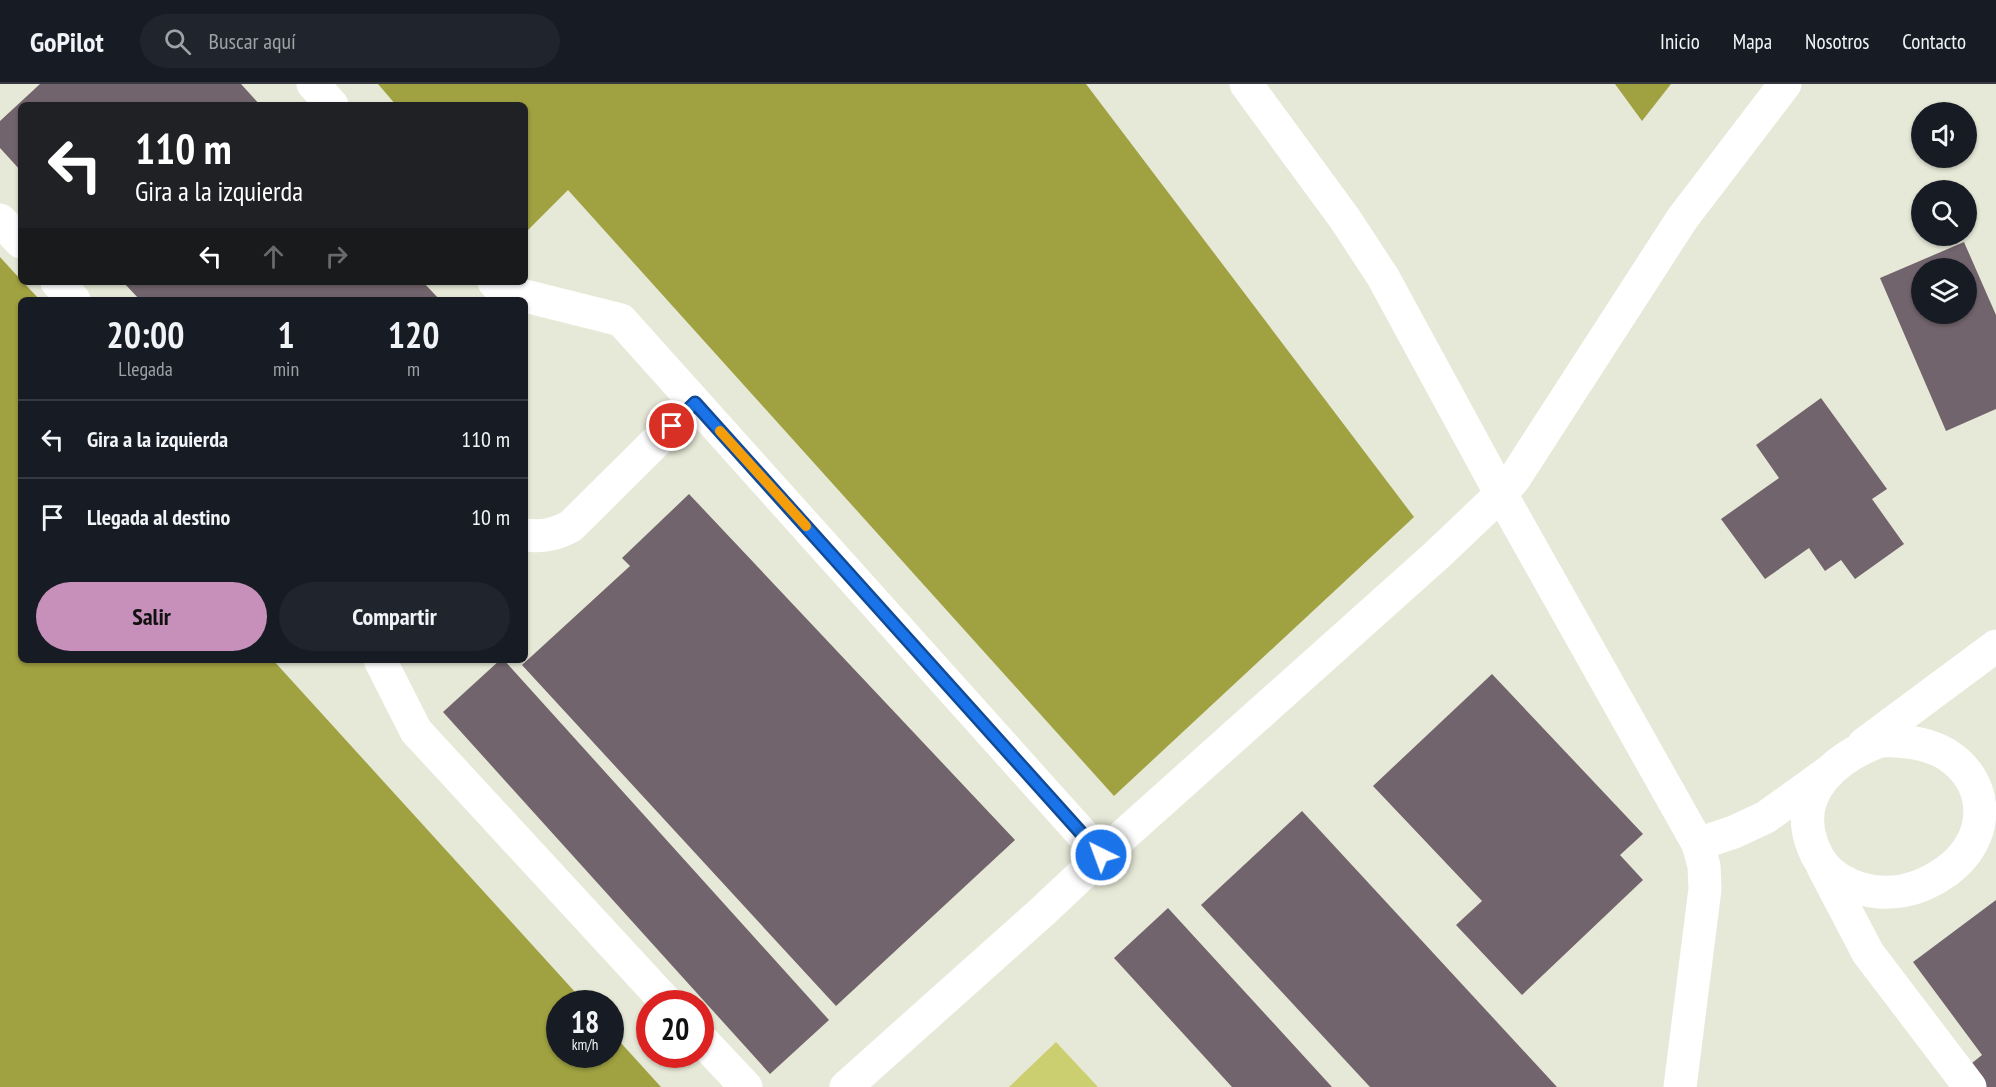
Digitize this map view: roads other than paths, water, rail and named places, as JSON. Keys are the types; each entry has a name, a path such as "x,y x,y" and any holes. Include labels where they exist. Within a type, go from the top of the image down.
{"street":[{"path":"313,84 329,102"},
{"path":"1246,84 1345,219 1383,277 1501,494 1698,844 1704,866 1705,888 1680,1087"},
{"path":"846,1087 1438,554 1501,494 1514,479 1682,219 1785,84"},
{"path":"0,220 18,239"},
{"path":"60,285 71,297"},
{"path":"497,285 501,290 621,320 1101,855"},
{"path":"528,535 557,534 571,526 695,403"},
{"path":"1970,1087 1868,953 1815,852 1808,830 1808,809 1815,790 1834,767 1996,646"},
{"path":"382,663 416,731 656,990"},
{"path":"1698,844 1734,832 1766,817 1860,748 1880,741 1909,741 1945,754 1961,766 1996,812"},
{"path":"1815,852 1827,870 1837,878 1849,885 1868,891 1889,893 1914,889 1935,880 1957,864 1970,848 1977,832 1981,814 1979,798 1972,780"},
{"path":"714,1053 746,1087"}]}
